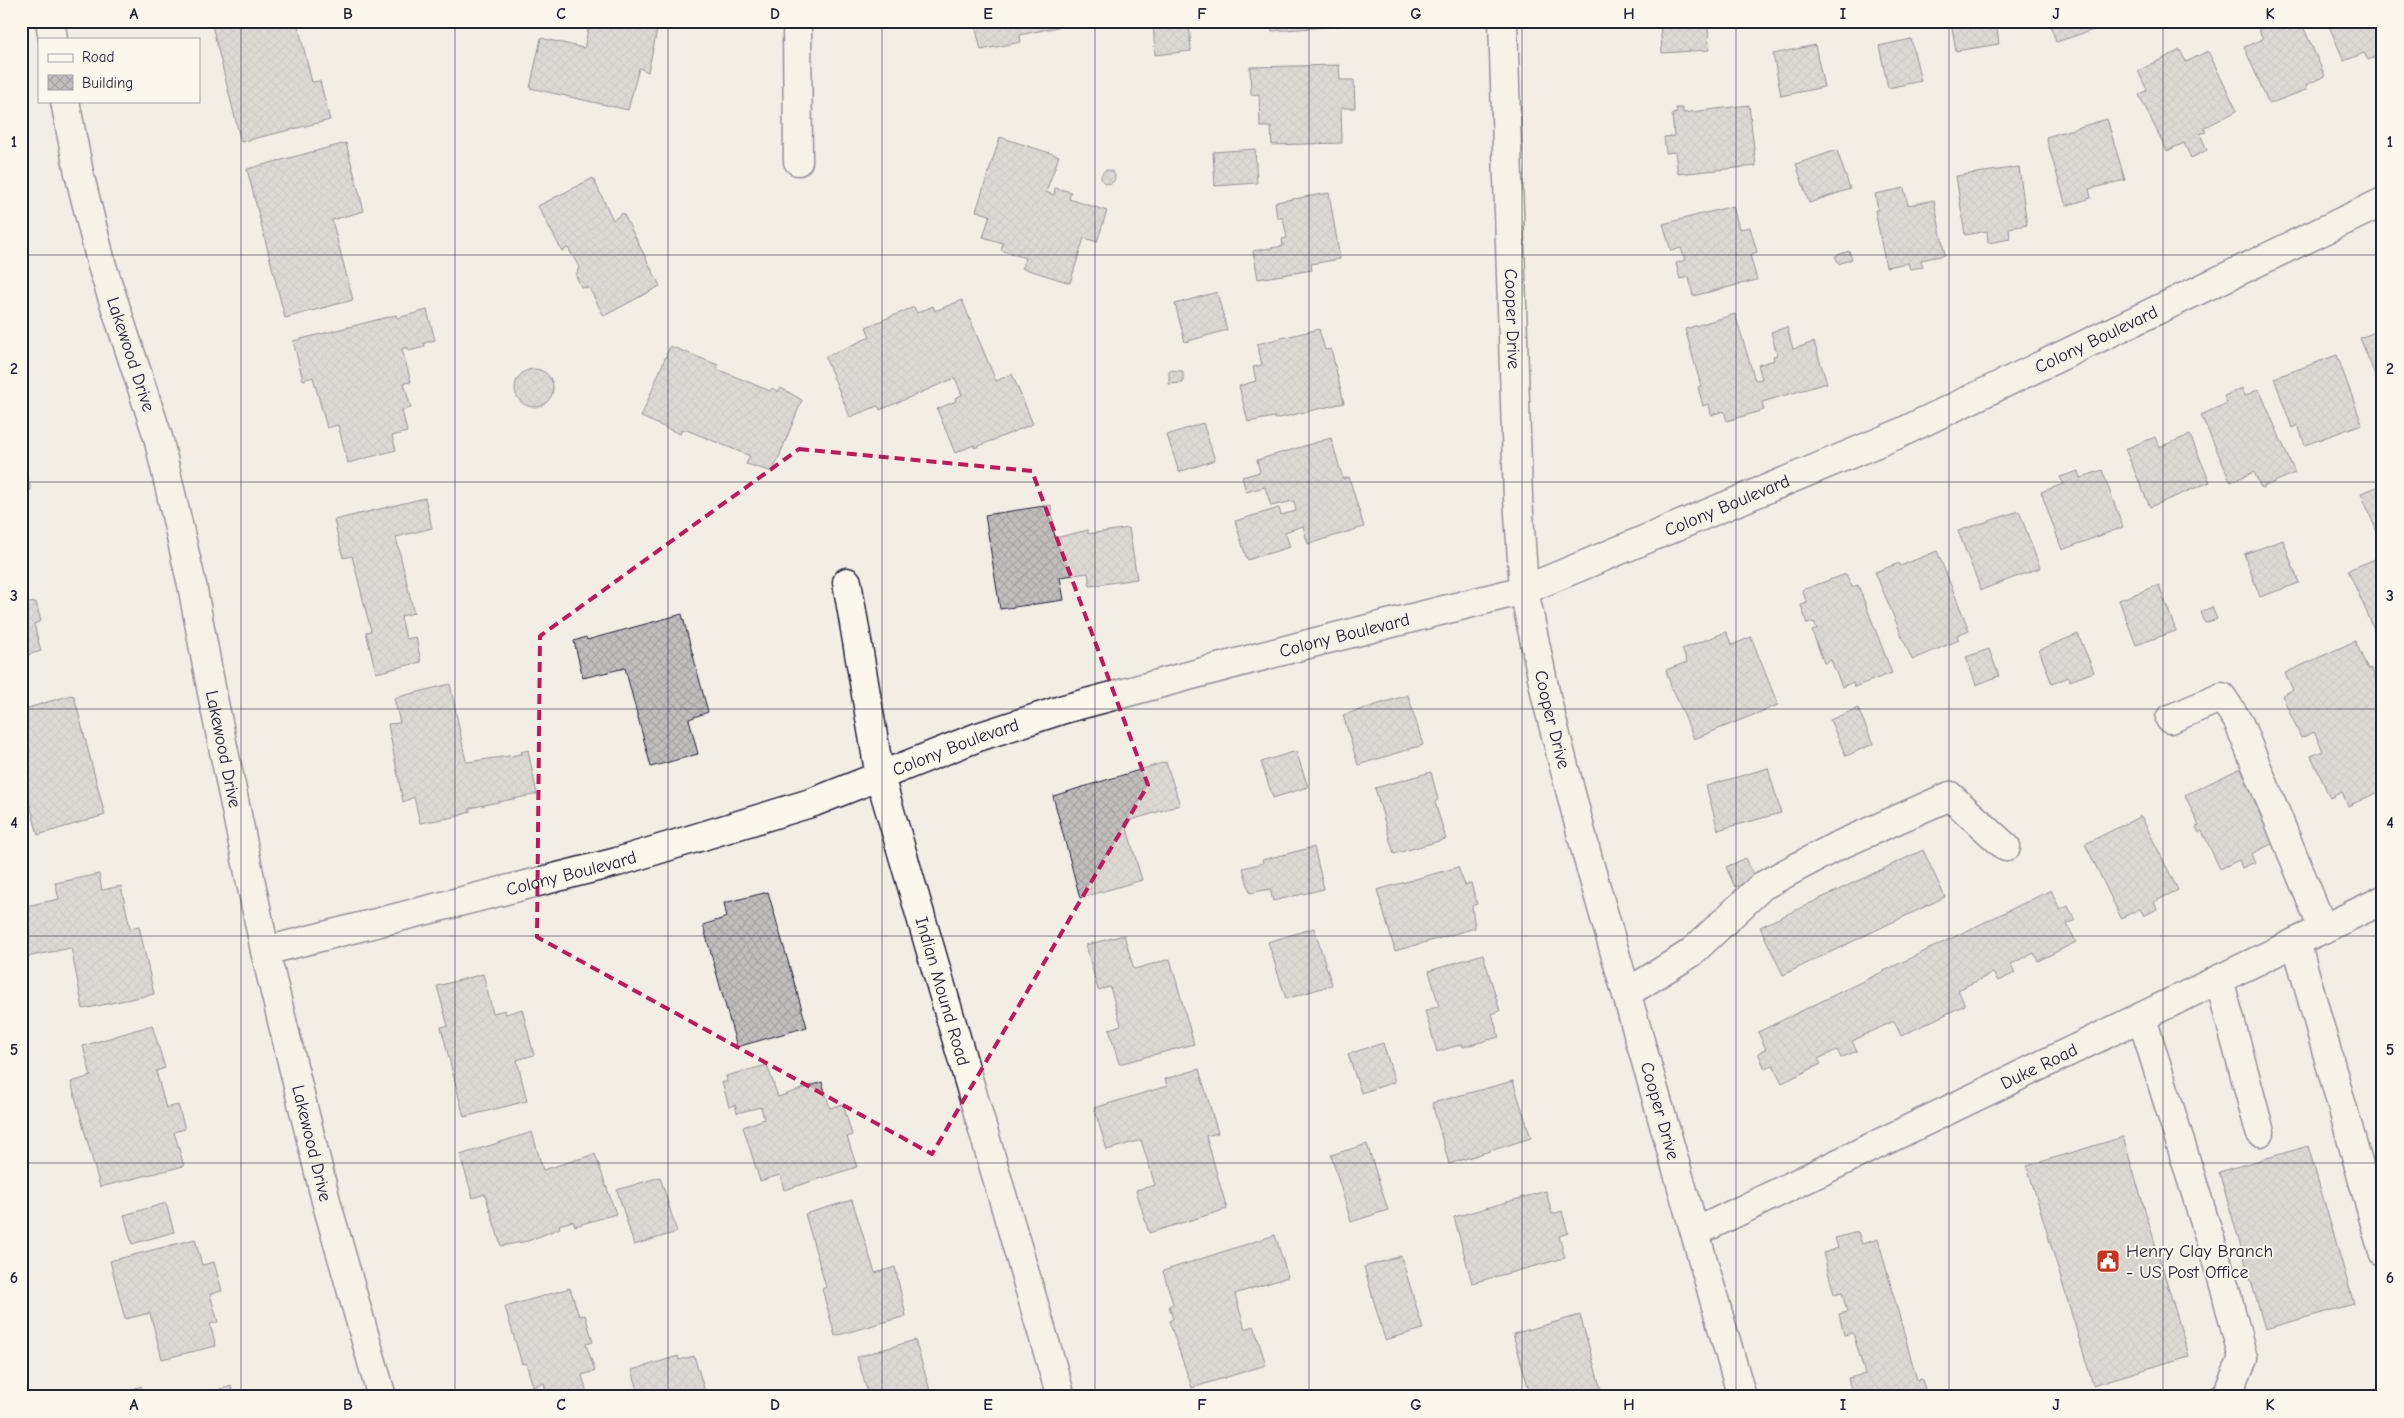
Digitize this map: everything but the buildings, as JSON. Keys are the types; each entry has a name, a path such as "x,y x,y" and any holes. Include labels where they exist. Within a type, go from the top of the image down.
{"street":[{"path":"50,21 53,38"},
{"path":"797,21 798,161"},
{"name":"Cooper Drive","path":"1503,21 1518,498 1524,590 1547,701 1588,859 1742,1397"},
{"name":"Lakewood Drive","path":"65,102 79,173 102,266 158,437 192,585 213,698 265,951 326,1201 382,1397"},
{"name":"Colony Boulevard","path":"265,951 617,862 814,802 880,778 978,737 1064,709 1316,642 1524,590 1896,435 2383,202"},
{"name":"Indian Mound Road","path":"847,582 880,778 1061,1397"},
{"path":"2170,719 2222,697 2238,721 2323,929"},
{"path":"1627,993 1691,953 1762,886 1835,847 1950,796 2006,847"},
{"name":"Duke Road","path":"1696,1232 2383,900"},
{"path":"2296,942 2383,1252"},
{"path":"2219,979 2260,1132"},
{"path":"2142,1018 2225,1288 2243,1359 2226,1396 2223,1397"}],"highlighted area":[{"path":"799,449 1032,471 1148,785 932,1154 537,937 540,636"}],"place":[{"name":"Henry Clay Branch - US Post Office","path":"2108,1261"}]}
